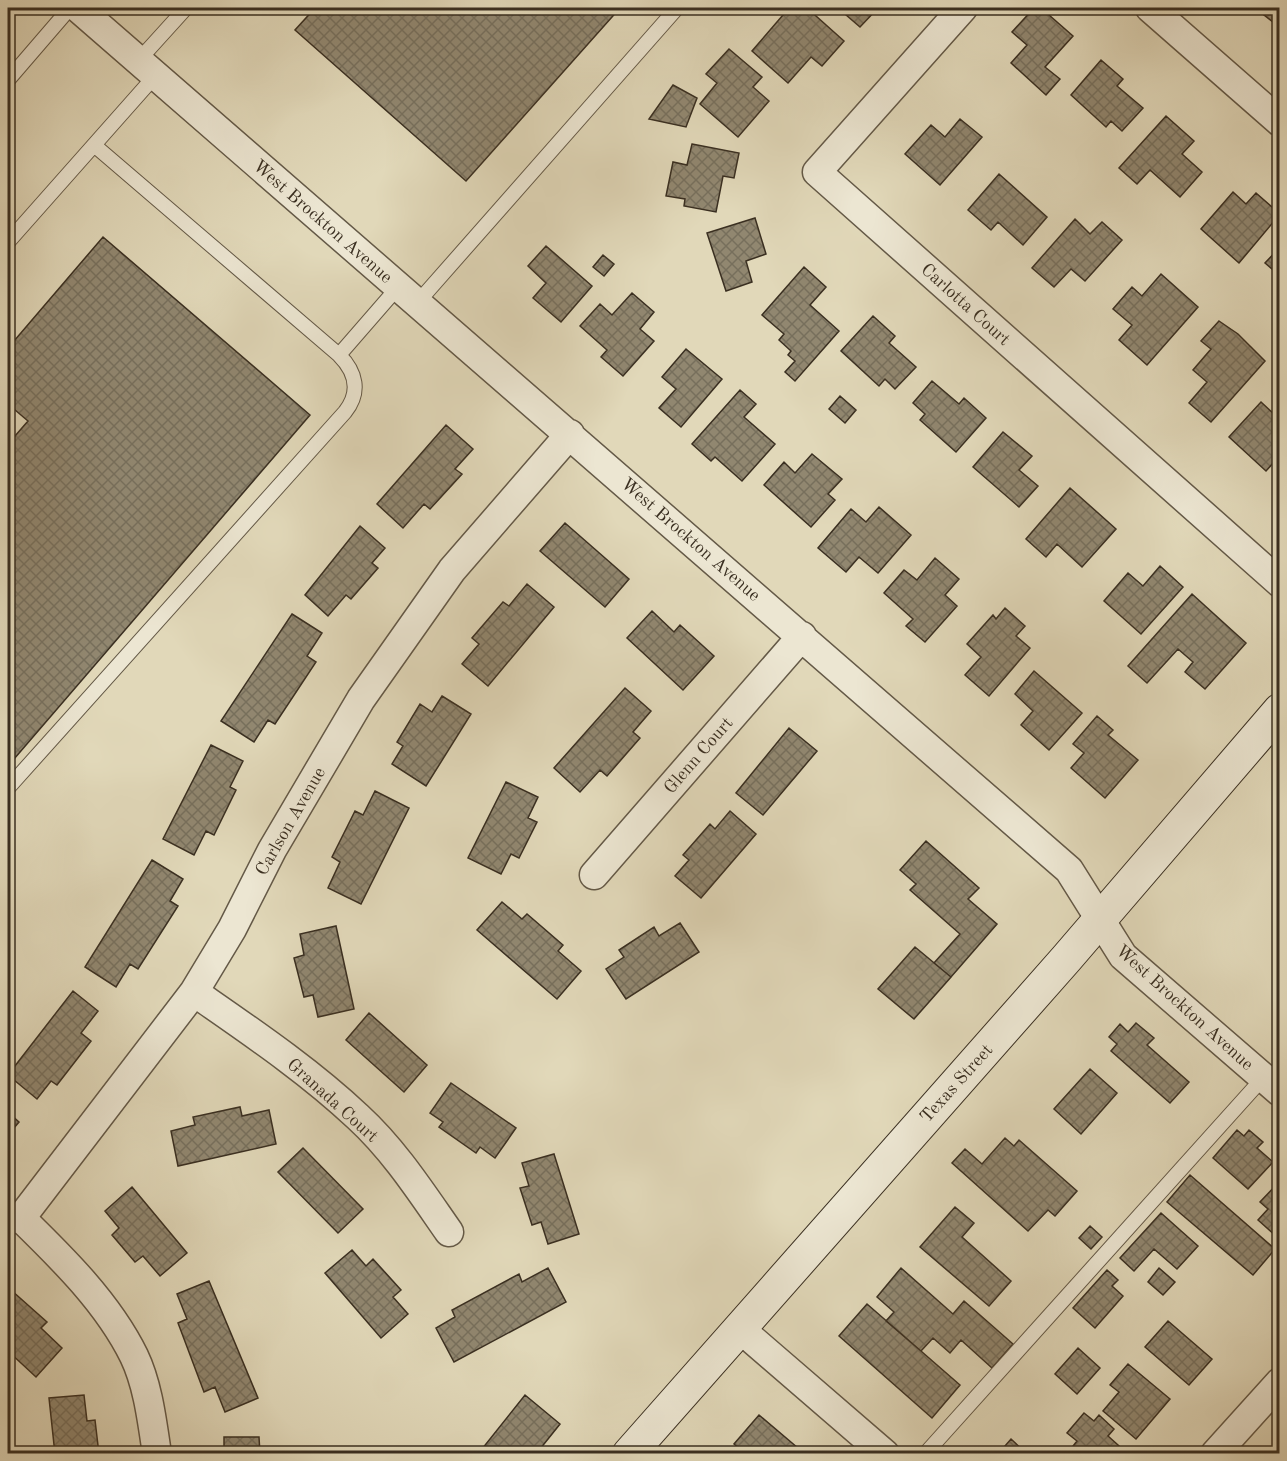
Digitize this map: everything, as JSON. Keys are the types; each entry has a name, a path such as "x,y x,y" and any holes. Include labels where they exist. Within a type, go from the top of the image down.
{"street":[{"name":"West Brockton Avenue","path":"78,8 1069,870 1123,956 1271,1085"},
{"name":"Carlotta Court","path":"963,8 817,172 1280,583"},
{"path":"1150,8 1280,122"},
{"name":"Carlson Avenue","path":"14,1224 194,992 232,929 272,850 361,699 452,570 570,434"},
{"name":"Glenn Court","path":"594,875 802,636"},
{"name":"Texas Street","path":"629,1454 1099,920 1280,710"},
{"name":"Granada Court","path":"194,992 295,1063 359,1118 408,1172 449,1232"},
{"path":"14,1224 52,1248 118,1328 138,1368 151,1410 157,1454"},
{"path":"739,1328 885,1454"},
{"path":"1215,1454 1280,1382"}],"lane":[{"path":"8,80 70,8"},
{"path":"8,242 94,145 186,8"},
{"path":"339,355 408,294 677,8"},
{"path":"8,788 352,404 355,376 350,366 94,145"},
{"path":"925,1454 1271,1085"}],"building":[{"path":"315,8 620,8 466,181 295,30"},
{"path":"789,8 807,8 844,41 822,66 811,57 788,83 752,51"},
{"path":"838,8 878,8 860,27"},
{"path":"1034,8 1041,8 1073,36 1045,67 1060,79 1046,95 1011,63 1027,45 1012,32"},
{"path":"1255,8 1280,8 1280,24 1278,26"},
{"path":"729,49 762,77 753,87 769,101 738,137 700,104 717,83 706,74"},
{"path":"1101,60 1123,79 1117,86 1143,108 1122,131 1111,121 1106,127 1071,95"},
{"path":"673,85 697,98 686,127 649,119"},
{"path":"1166,116 1194,141 1182,154 1202,172 1180,197 1150,170 1137,184 1119,168"},
{"path":"960,119 982,137 940,185 905,154 931,125 945,137"},
{"path":"692,144 739,153 734,178 723,176 716,212 684,206 685,199 666,196 673,162 687,165"},
{"path":"999,174 1047,217 1023,245 998,222 991,230 968,210"},
{"path":"1233,192 1246,204 1256,193 1280,214 1239,263 1201,229"},
{"path":"755,218 766,254 746,261 752,282 726,291 707,233"},
{"path":"1075,219 1090,234 1102,222 1122,240 1085,281 1071,269 1054,287 1032,268"},
{"path":"103,237 310,415 8,766 8,444 28,421 8,404 8,348"},
{"path":"546,246 592,286 561,322 533,298 546,283 528,266"},
{"path":"1280,247 1280,276 1265,263"},
{"path":"603,255 614,264 604,276 593,267"},
{"path":"804,267 826,287 810,305 839,331 795,381 785,372 795,361 788,355 791,351 779,340 784,334 762,315"},
{"path":"1161,274 1198,307 1147,365 1119,340 1132,325 1113,309 1132,287 1142,296"},
{"path":"632,293 654,312 640,329 654,341 623,376 601,357 607,350 580,326 600,304 612,315"},
{"path":"873,316 895,336 889,343 916,367 895,389 885,379 879,386 841,351"},
{"path":"1219,321 1238,334 1265,361 1211,422 1189,403 1207,382 1193,370 1211,349 1201,341"},
{"path":"686,349 722,379 681,427 659,408 676,389 662,377"},
{"path":"932,381 959,404 964,398 986,418 956,452 920,420 925,414 913,403"},
{"path":"740,390 756,404 744,417 775,444 742,481 715,457 711,461 692,444"},
{"path":"840,396 856,410 845,423 829,409"},
{"path":"1261,402 1275,415 1280,409 1280,467 1274,462 1266,471 1229,437"},
{"path":"446,425 473,449 455,469 462,474 430,509 424,504 403,528 377,504"},
{"path":"1003,432 1032,456 1019,470 1038,486 1019,507 973,467"},
{"path":"812,454 842,479 828,494 835,500 811,527 764,485 784,462 795,473"},
{"path":"1070,488 1116,529 1082,567 1057,544 1046,557 1026,539"},
{"path":"879,507 911,535 878,573 859,557 846,572 818,548 851,509 866,522"},
{"path":"565,523 629,579 605,607 540,551"},
{"path":"360,526 385,548 372,563 378,568 351,599 346,595 328,616 305,595"},
{"path":"935,558 959,579 945,595 957,606 925,642 906,626 913,619 884,593 904,570 917,580"},
{"path":"1160,566 1183,587 1141,634 1104,601 1128,573 1143,586"},
{"path":"527,584 554,607 488,686 462,664 479,644 472,638 503,602 509,606"},
{"path":"1192,594 1246,643 1205,689 1185,672 1193,662 1178,649 1147,683 1128,666"},
{"path":"1005,608 1025,626 1016,636 1030,648 989,696 965,675 981,657 967,644 993,615 996,619"},
{"path":"652,611 674,632 680,625 714,656 683,690 627,638"},
{"path":"292,614 322,633 307,656 316,662 275,724 268,720 254,742 221,721"},
{"path":"1034,671 1082,713 1049,750 1021,725 1033,711 1015,694"},
{"path":"625,688 651,711 633,732 640,738 607,776 600,770 580,792 554,768"},
{"path":"442,696 471,714 426,786 392,764 403,746 397,742 420,704 432,712"},
{"path":"1097,716 1113,730 1108,735 1138,760 1105,798 1071,768 1084,753 1073,744"},
{"path":"789,728 817,751 763,815 736,793"},
{"path":"211,745 243,761 230,787 236,790 214,835 206,831 194,855 163,839"},
{"path":"506,782 538,797 528,818 537,822 519,858 511,854 501,874 468,858"},
{"path":"375,791 409,808 361,904 328,888 340,862 332,857 355,811 363,815"},
{"path":"730,811 756,834 701,898 675,876 689,860 683,855 710,824 715,829"},
{"path":"926,841 979,888 968,899 997,924 951,977 934,963 960,934 910,890 916,884 900,870"},
{"path":"152,860 183,879 170,901 178,906 138,969 130,964 116,987 85,967"},
{"path":"502,902 522,919 527,914 563,945 558,951 581,971 557,999 477,930"},
{"path":"680,923 699,952 626,999 606,969 624,957 619,950 654,927 659,936"},
{"path":"336,926 354,1009 318,1017 313,995 304,997 294,958 304,955 300,934"},
{"path":"915,947 951,977 914,1019 878,989"},
{"path":"73,991 98,1011 81,1033 91,1041 57,1085 51,1081 37,1099 8,1075"},
{"path":"369,1013 427,1065 404,1092 346,1040"},
{"path":"1136,1023 1154,1038 1147,1045 1189,1082 1170,1103 1111,1051 1117,1044 1109,1037 1120,1024 1128,1032"},
{"path":"1090,1069 1117,1093 1081,1134 1054,1109"},
{"path":"451,1083 516,1128 495,1158 480,1147 476,1153 439,1127 443,1122 430,1113"},
{"path":"240,1107 242,1116 269,1110 276,1144 178,1166 171,1131 195,1125 193,1117"},
{"path":"8,1112 19,1122 8,1135"},
{"path":"1237,1130 1244,1136 1249,1130 1263,1142 1257,1148 1273,1162 1248,1189 1213,1158"},
{"path":"1005,1138 1014,1146 1019,1140 1077,1191 1055,1216 1048,1210 1028,1231 952,1163 965,1149 982,1164"},
{"path":"303,1148 363,1209 338,1233 278,1172"},
{"path":"554,1154 579,1234 548,1244 541,1222 532,1225 520,1188 529,1186 522,1163"},
{"path":"1190,1175 1275,1249 1253,1275 1167,1202"},
{"path":"1280,1181 1280,1236 1278,1238 1258,1220 1268,1209 1260,1202"},
{"path":"132,1187 187,1253 160,1276 143,1256 135,1262 112,1235 119,1228 105,1211"},
{"path":"955,1207 974,1223 962,1237 1011,1281 989,1306 920,1247"},
{"path":"1161,1213 1198,1246 1177,1269 1154,1249 1134,1271 1120,1258"},
{"path":"1090,1226 1102,1237 1091,1249 1079,1238"},
{"path":"352,1250 366,1266 373,1259 401,1290 393,1297 408,1314 381,1338 325,1273"},
{"path":"548,1268 566,1302 454,1362 436,1328 455,1317 452,1310 519,1274 522,1282"},
{"path":"901,1268 953,1314 964,1301 1013,1344 992,1368 961,1340 950,1353 933,1338 921,1351 886,1321 894,1312 877,1297"},
{"path":"1159,1268 1175,1282 1163,1295 1148,1282"},
{"path":"1107,1270 1118,1280 1112,1286 1123,1296 1095,1328 1073,1308"},
{"path":"209,1281 258,1398 225,1412 215,1387 204,1392 178,1323 187,1319 177,1294"},
{"path":"11,1290 47,1322 41,1328 62,1348 36,1377 8,1351 8,1293"},
{"path":"867,1304 960,1385 932,1418 839,1336"},
{"path":"1168,1321 1212,1359 1189,1385 1145,1347"},
{"path":"1078,1348 1100,1368 1077,1394 1055,1374"},
{"path":"1128,1364 1170,1399 1136,1439 1103,1411 1119,1392 1110,1385"},
{"path":"84,1395 87,1421 95,1420 99,1454 55,1454 49,1398"},
{"path":"525,1395 560,1424 536,1454 478,1454"},
{"path":"1084,1413 1094,1421 1099,1415 1114,1429 1108,1436 1128,1454 1075,1454 1070,1450 1077,1441 1067,1433"},
{"path":"759,1415 798,1448 793,1454 746,1454 734,1444"},
{"path":"224,1437 259,1437 260,1454 224,1454"},
{"path":"1011,1439 1027,1454 998,1454"}]}
